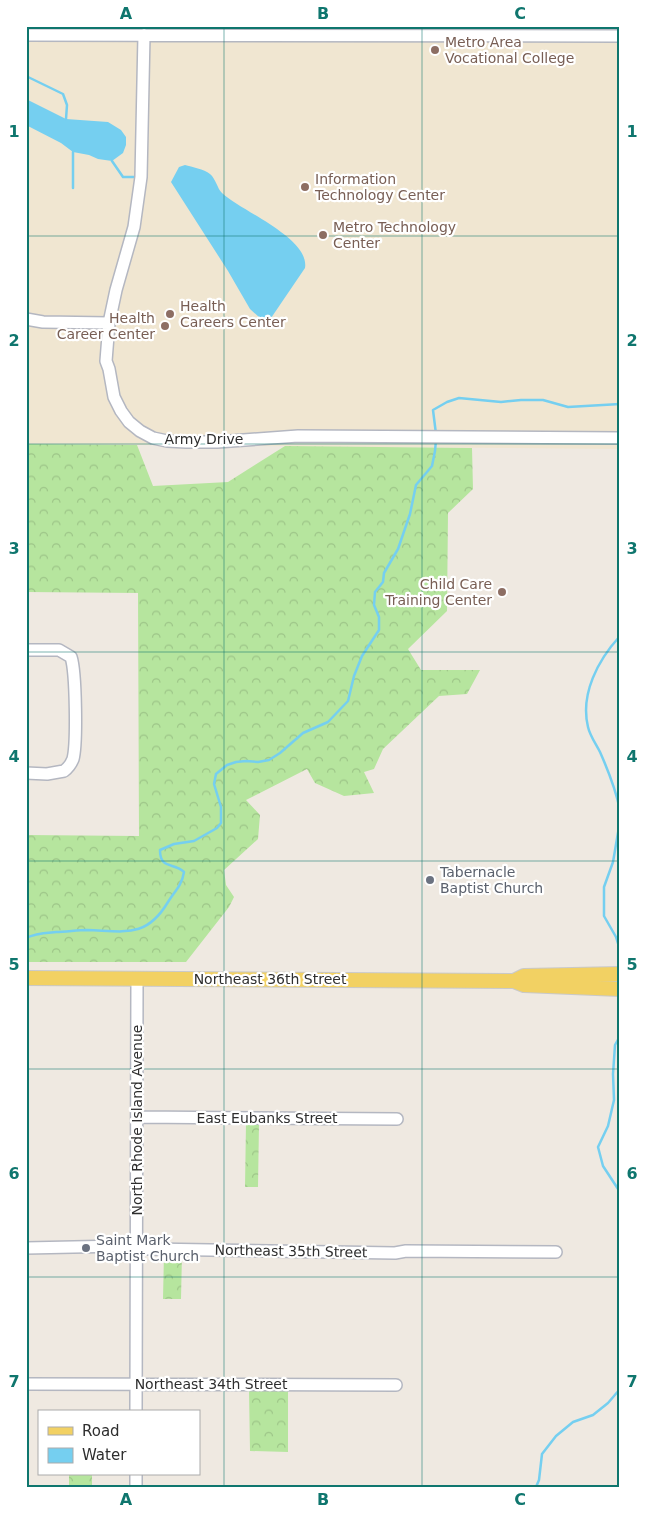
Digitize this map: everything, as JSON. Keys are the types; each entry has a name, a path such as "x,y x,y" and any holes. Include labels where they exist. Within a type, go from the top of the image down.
{"main road":[{"name":"Northeast 36th Street","path":"514,981 524,976 620,974"},
{"name":"Northeast 36th Street","path":"26,978 514,981 524,985 620,989"}],"street":[{"path":"26,35 620,36"},
{"name":"Army Drive","path":"144,35 141,177 134,227 116,290 106,361 110,370 114,397 129,422 153,438 186,442 217,442 298,436 620,438"},
{"path":"26,319 43,322 110,323"},
{"path":"26,650 59,650 69,655 75,674 74,748 73,757 68,768 56,773 26,773"},
{"name":"North Rhode Island Avenue","path":"136,1410 137,979"},
{"name":"East Eubanks Street","path":"137,1118 397,1119"},
{"name":"Northeast 35th Street","path":"26,1248 121,1246 205,1250 395,1253 406,1251 556,1252"},
{"name":"Northeast 34th Street","path":"26,1384 396,1386"}],"shaded area":[{"name":"Metro Technology Center","path":"26,26 620,26 620,449 26,444"}],"green space":[{"path":"26,444 137,445 153,486 228,482 285,446 472,448 473,489 448,513 447,611 408,649 421,670 480,670 467,694 439,696 383,749 374,769 364,772 374,793 344,796 315,783 307,769 246,800 260,815 258,839 224,870 226,885 234,897 229,907 186,962 26,962 26,835 139,836 138,593 26,592"},
{"path":"246,1123 259,1123 258,1187 245,1187"},
{"path":"164,1253 182,1254 181,1299 163,1299"},
{"path":"249,1390 288,1390 288,1452 250,1451"},
{"path":"69,1476 92,1476 92,1487 69,1487"}],"water":[{"path":"26,99 66,119 108,122 121,130 126,137 123,153 112,161 73,152 61,143 26,125"},
{"path":"185,165 201,169 210,174 222,193 286,236 297,246 304,257 305,268 269,321 267,322 260,318 250,309 171,182 179,167"}],"waterway":[{"path":"26,76 63,94 67,105 66,119"},
{"path":"73,152 73,188"},
{"path":"112,161 123,177 137,177"},
{"path":"436,434 433,410 459,398 501,402 543,400 568,407 620,404"},
{"path":"26,938 37,934 56,932 133,930 151,922 160,914 178,888 184,872 165,863 162,860 160,850 174,844 194,841 217,828 221,823 221,807 214,784 216,774 227,765 236,762 269,760 303,733 328,722 348,701 354,676 362,656 379,630 379,617 374,605 375,592 383,582 384,573 398,549 410,514 416,485 432,466 436,440"},
{"path":"620,636 612,645 593,678 589,690 586,715 589,730 609,773 620,810"},
{"path":"620,821 613,862 604,887 604,916 616,937 620,950"},
{"path":"620,1036 615,1045 614,1100 608,1126 598,1147 603,1166 620,1192"},
{"path":"536,1487 539,1480 542,1454 556,1436 573,1422 593,1415 608,1403 620,1389"}],"place":[{"name":"Metro Area Vocational College","path":"435,50"},
{"name":"Information Technology Center","path":"305,187"},
{"name":"Metro Technology Center","path":"323,235"},
{"name":"Health Careers Center","path":"170,314"},
{"name":"Health Career Center","path":"165,326"},
{"name":"Child Care Training Center","path":"502,592"},
{"name":"Tabernacle Baptist Church","path":"430,880"},
{"name":"Saint Mark Baptist Church","path":"86,1248"}]}
